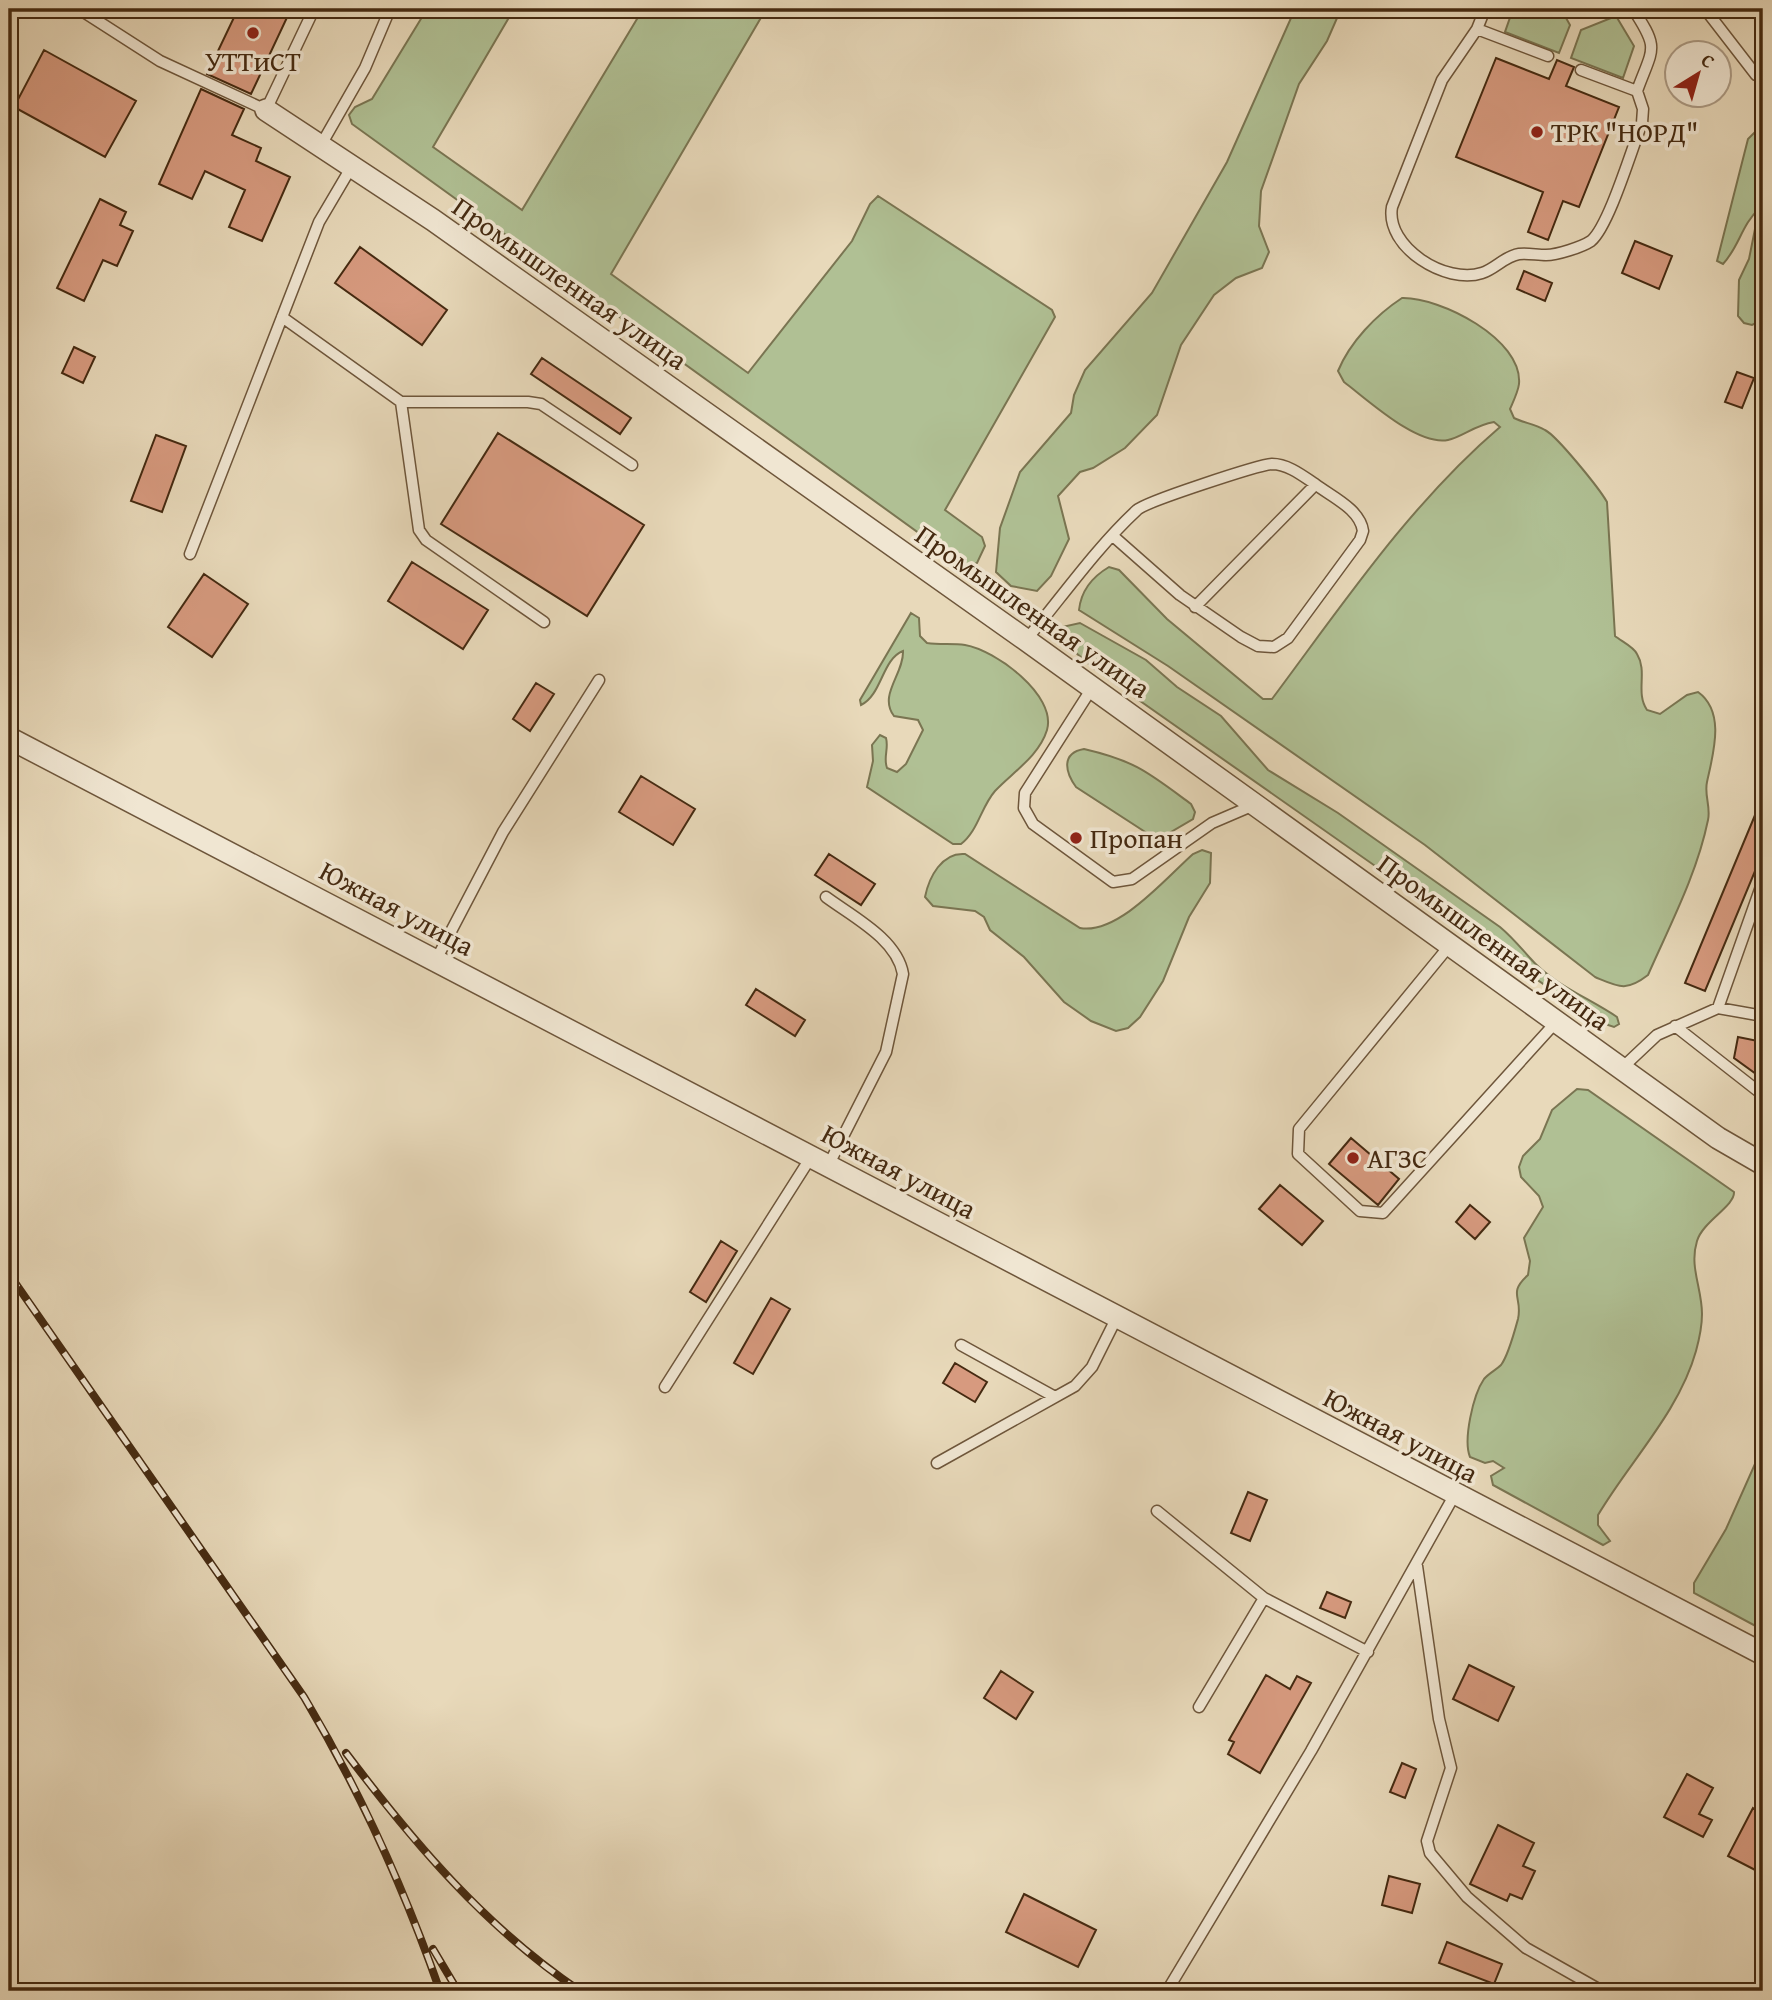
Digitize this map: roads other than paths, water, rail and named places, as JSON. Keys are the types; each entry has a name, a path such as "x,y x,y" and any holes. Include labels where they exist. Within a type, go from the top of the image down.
{"street":[{"name":"Промышленная улица","path":"266,110 352,166 1026,640 1718,1138 1763,1164"},
{"name":"Южная улица","path":"9,738 1763,1654"}],"lane":[{"path":"79,9 160,61 266,110 314,9"},
{"path":"321,145 365,68 390,9"},
{"path":"1485,9 1477,29 1442,80 1392,207 1392,226 1409,252 1419,260 1470,275 1482,273 1520,254 1549,256 1590,242 1603,225 1642,123 1643,109 1637,91 1652,50 1652,38 1633,9"},
{"path":"1705,9 1756,75"},
{"path":"1477,29 1548,56"},
{"path":"1581,70 1637,91"},
{"path":"190,554 319,222 352,166"},
{"path":"282,317 401,402 528,401 541,404 632,465"},
{"path":"401,402 419,530 426,540 544,622"},
{"path":"1026,640 1114,536 1138,508 1154,499 1198,488 1252,468 1274,464 1289,468 1355,513 1363,531 1360,540 1288,638 1274,647 1258,646 1195,607 1114,536"},
{"path":"1195,607 1315,485"},
{"path":"436,960 493,850 599,680"},
{"path":"1092,688 1025,793 1024,808 1033,824 1103,875 1113,882 1132,879 1212,823 1255,805"},
{"path":"1718,1008 1763,881"},
{"path":"665,1387 820,1161 886,1052 903,974 901,962 892,948 826,897"},
{"path":"1450,945 1299,1129 1298,1154 1360,1212 1383,1213 1557,1021"},
{"path":"1622,1068 1640,1048 1675,1026 1718,1008 1763,1016"},
{"path":"1675,1026 1763,1095"},
{"path":"937,1462 1083,1379 1117,1317"},
{"path":"961,1345 1055,1397"},
{"path":"1167,1991 1368,1652 1455,1494"},
{"path":"1157,1511 1264,1598 1368,1652"},
{"path":"1417,1566 1439,1719 1451,1768 1427,1841 1430,1853 1467,1897 1526,1948 1602,1991"},
{"path":"1199,1707 1264,1598"}],"railway":[{"path":"9,1274 304,1697 344,1768 380,1841 440,1991"},
{"path":"346,1753 398,1819 453,1882 513,1939 580,1991"},
{"path":"433,1949 458,1991"}],"place":[{"name":"УТТиСТ","path":"253,33"},
{"name":"ТРК \"НОРД\"","path":"1537,132"},
{"name":"Пропан","path":"1076,838"},
{"name":"АГЗС","path":"1353,1158"}]}
